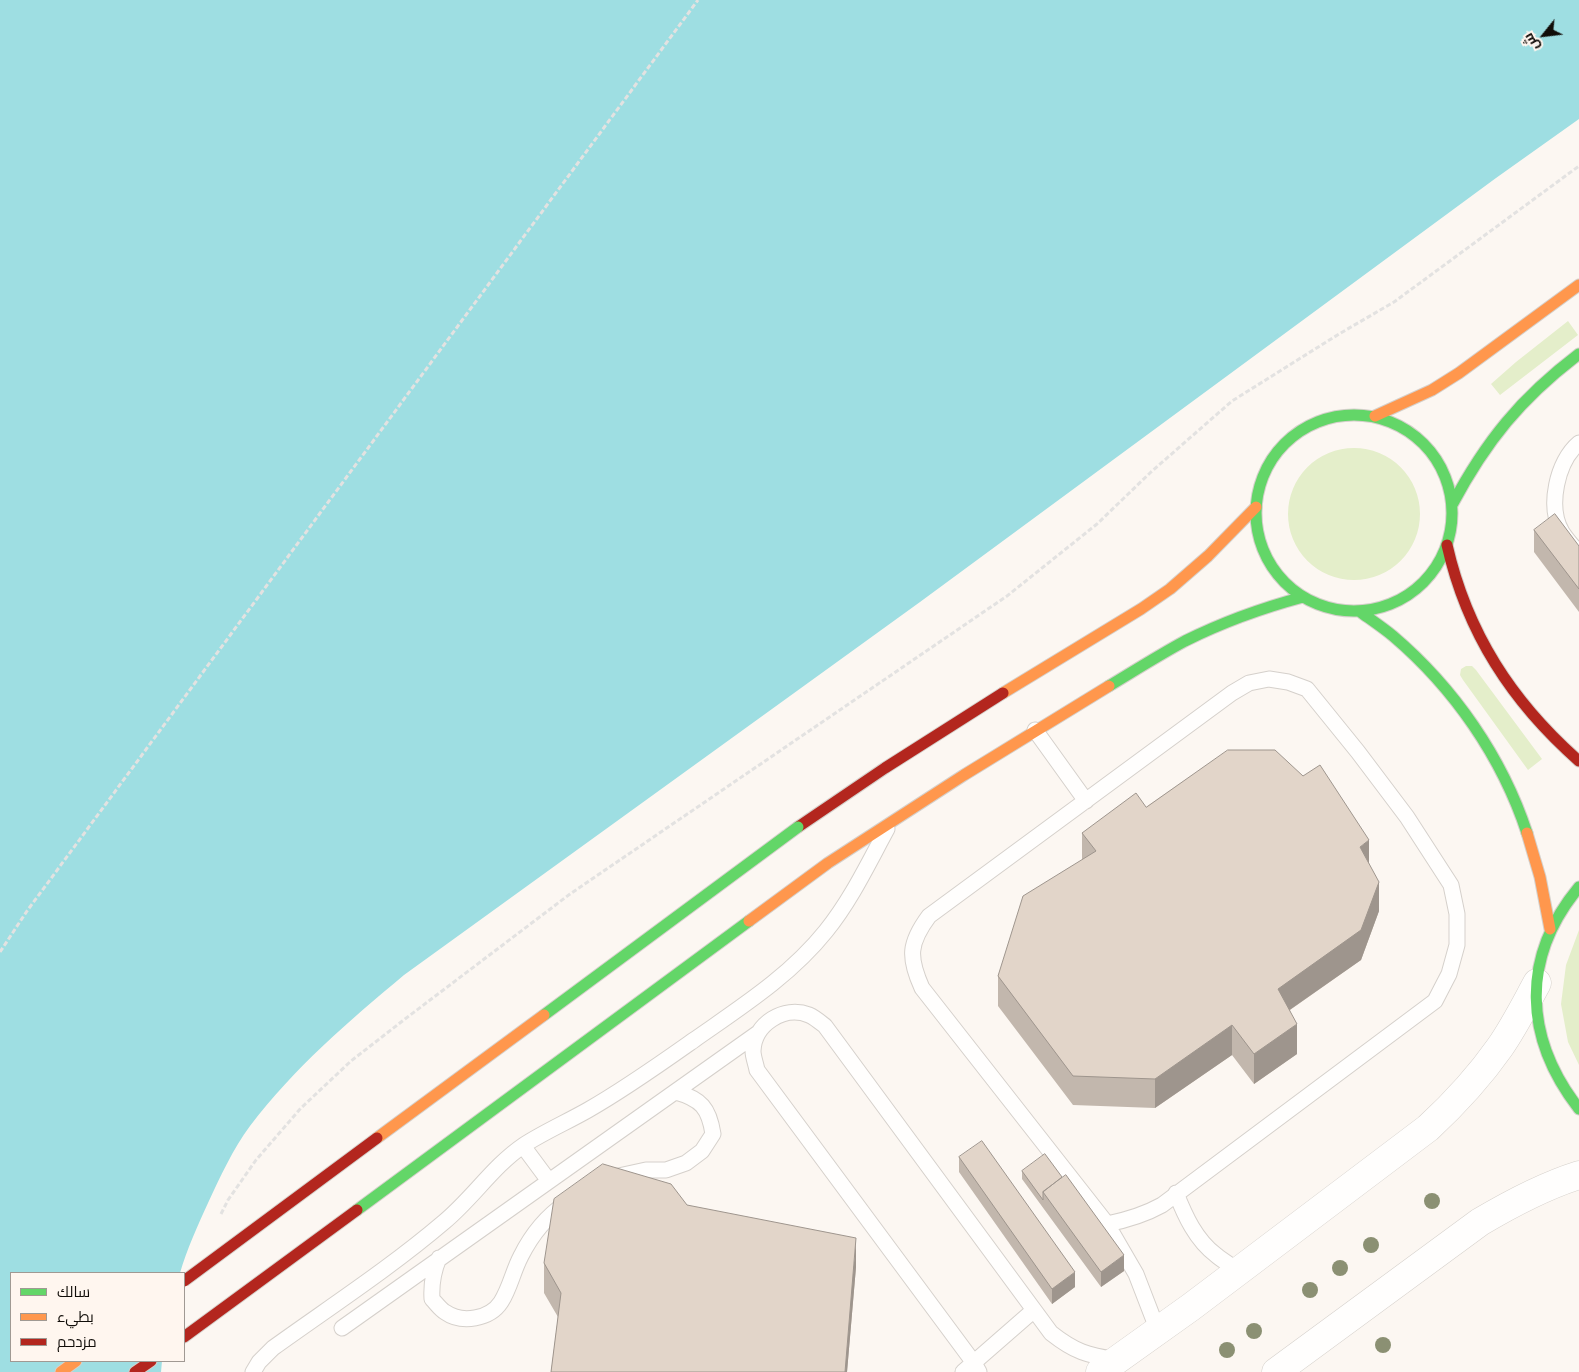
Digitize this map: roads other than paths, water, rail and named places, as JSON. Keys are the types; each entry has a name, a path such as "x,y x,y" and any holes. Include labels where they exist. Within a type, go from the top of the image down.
{"main road":[{"path":"1374,416 1432,390 1459,373 1579,285"},
{"path":"1452,505 1480,455 1502,425 1534,390 1555,371 1579,354"},
{"path":"1356,414 1374,416 1394,423 1412,434 1428,448 1440,465 1452,505 1450,532 1440,561 1431,574 1406,597 1376,609 1358,611 1339,610 1320,605 1303,597 1282,580 1267,558 1258,534 1256,507 1258,489 1274,455 1302,429 1319,421 1337,416 1356,414"},
{"path":"185,1280 798,827 956,722 1156,599 1192,572 1225,541 1256,507"},
{"path":"1446,545 1457,583 1472,620 1490,656 1512,689 1537,720 1564,749 1579,761"},
{"path":"185,1336 828,863 892,820 1036,730 1200,633 1259,609 1303,597"},
{"path":"1358,611 1392,636 1424,665 1452,696 1477,730 1499,767 1517,805 1532,845 1550,929"},
{"path":"1579,887 1566,902 1550,929 1541,956 1537,983 1537,1017 1544,1050 1558,1080 1579,1109"},
{"path":"61,1372 75,1362"},
{"path":"135,1372 150,1362"}],"street":[{"path":"1108,1366 1239,1271 1428,1128 1455,1103 1479,1076 1500,1047 1537,983"},
{"path":"1276,1372 1480,1222 1537,1191 1579,1175"}],"lane":[{"path":"1579,443 1572,448 1561,467 1555,488 1556,510 1561,531 1579,554"},
{"path":"1107,1224 1144,1214 1162,1205 1435,1001 1449,974 1457,945 1458,914 1451,885 1407,817 1358,752 1307,689 1288,682 1269,679 1250,683 1232,692 929,916 917,931 912,950 914,970 922,988 1107,1224 1136,1274 1158,1331"},
{"path":"1036,730 1086,801"},
{"path":"253,1372 259,1362 273,1348 398,1259 435,1230 469,1198 489,1175 523,1146 589,1110 732,1014 780,977 826,931 843,908 892,820"},
{"path":"342,1328 758,1033 771,1019 789,1012 809,1015 825,1026 1051,1333 1067,1345 1108,1366"},
{"path":"758,1033 753,1051 757,1070 972,1369 1034,1310"},
{"path":"600,1183 615,1177 646,1170 666,1170 686,1164 702,1151 713,1134 711,1118 703,1105 691,1096 676,1092"},
{"path":"523,1146 549,1181"},
{"path":"1176,1193 1185,1216 1198,1237 1215,1255 1239,1271"},
{"path":"440,1258 433,1271 432,1299 446,1313 465,1319 484,1316 500,1304 520,1257 538,1230 560,1207 579,1194"}],"water":[{"path":"0,0 1579,0 1579,119 920,602 404,975 323,1046 285,1084 250,1126 232,1154 217,1183 193,1237 180,1272 10,1272 10,1362 162,1362 161,1372 0,1372"}]}
